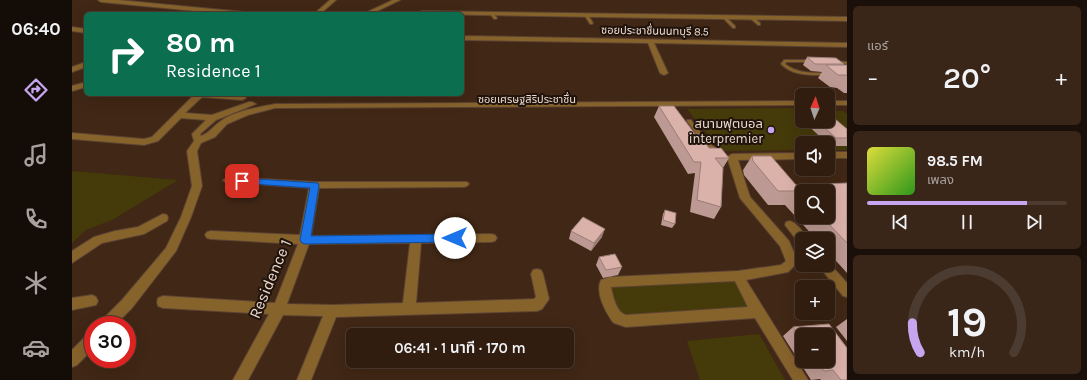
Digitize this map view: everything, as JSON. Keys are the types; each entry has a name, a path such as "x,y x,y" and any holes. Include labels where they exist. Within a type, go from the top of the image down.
{"street":[{"path":"102,0 224,12"},
{"path":"319,12 333,0"},
{"path":"370,12 397,0"},
{"path":"464,15 847,19"},
{"path":"72,29 84,31"},
{"name":"ซอยประชาชื่นนนทบุรี 8.5","path":"464,38 847,45"},
{"path":"650,41 664,73"},
{"path":"72,70 84,65"},
{"path":"72,89 84,85"},
{"path":"72,136 144,142 149,141 155,139 198,96"},
{"path":"221,96 242,98"},
{"path":"835,96 847,96"},
{"name":"ซอยเศรษฐสิริประชาชื่น","path":"198,142 196,134 213,118 235,109 257,103 282,100 795,97"},
{"name":"ซอยเศรษฐสิริประชาชื่น","path":"115,316 127,304 170,251 186,217 197,186 192,152 198,142 212,135 224,122 245,113 275,106 795,103"},
{"path":"835,103 847,103"},
{"path":"179,115 213,118"},
{"path":"835,156 847,155"},
{"path":"758,312 626,321 619,319 614,314 604,289 605,284 610,282 738,276 784,269 792,262 785,244 745,198 728,158 737,156 795,156"},
{"path":"228,180 315,185 464,184"},
{"name":"Residence 1","path":"240,380 279,309 305,240 315,185"},
{"path":"72,258 78,252 98,240 115,235 140,231 164,218"},
{"path":"790,225 796,232"},
{"path":"211,235 305,240 491,238"},
{"path":"409,308 416,238"},
{"path":"830,272 847,292"},
{"path":"164,302 279,309 332,310 537,305 543,300 537,274"},
{"path":"738,276 758,312 801,380"},
{"path":"72,304 92,301"},
{"path":"304,380 332,310"},
{"path":"72,360 84,348"}],"lane":[{"path":"587,16 591,23"},
{"path":"725,18 734,27"},
{"path":"752,18 759,24"},
{"path":"817,61 784,61 783,64 788,69 805,74 835,74"},
{"path":"832,62 847,62"},
{"path":"689,121 705,142 728,158"}],"shaded area":[{"name":"สนามฟุตบอล interpremier","path":"795,108 795,128 834,128 847,140 847,150 835,150 835,136 795,136 795,150 721,151 687,109"},
{"path":"835,111 843,111 847,114 847,137 835,126"},
{"path":"72,171 178,180 112,220 86,230 72,243"},
{"path":"737,278 760,314 618,323 603,284"},
{"path":"759,334 785,380 700,380 687,341"}],"building":[{"path":"807,57 836,58 844,64 815,64"},
{"path":"826,65 847,65 847,76 838,75"},
{"path":"659,106 674,106 695,134 699,134 709,148 721,148 729,158 715,158 723,168 721,207 697,200 701,162 694,162"},
{"path":"835,119 847,129 847,138 836,138 825,128 835,128"},
{"path":"752,156 771,156 795,184 795,191 778,191 753,161"},
{"path":"847,183 847,243 829,224 835,224 835,184 822,184"},
{"path":"665,210 676,213 675,224 663,220"},
{"path":"583,217 605,229 594,243 571,231"},
{"path":"615,254 622,267 606,270 599,257"},
{"path":"829,324 832,328 795,328 795,330 793,327"},
{"path":"835,332 847,348 847,380 841,380 833,370 824,371 822,368 835,368"}],"place":[{"name":"สนามฟุตบอล interpremier","path":"771,130"}],"route":[{"path":"242,181 315,185 305,240 455,238"}]}
